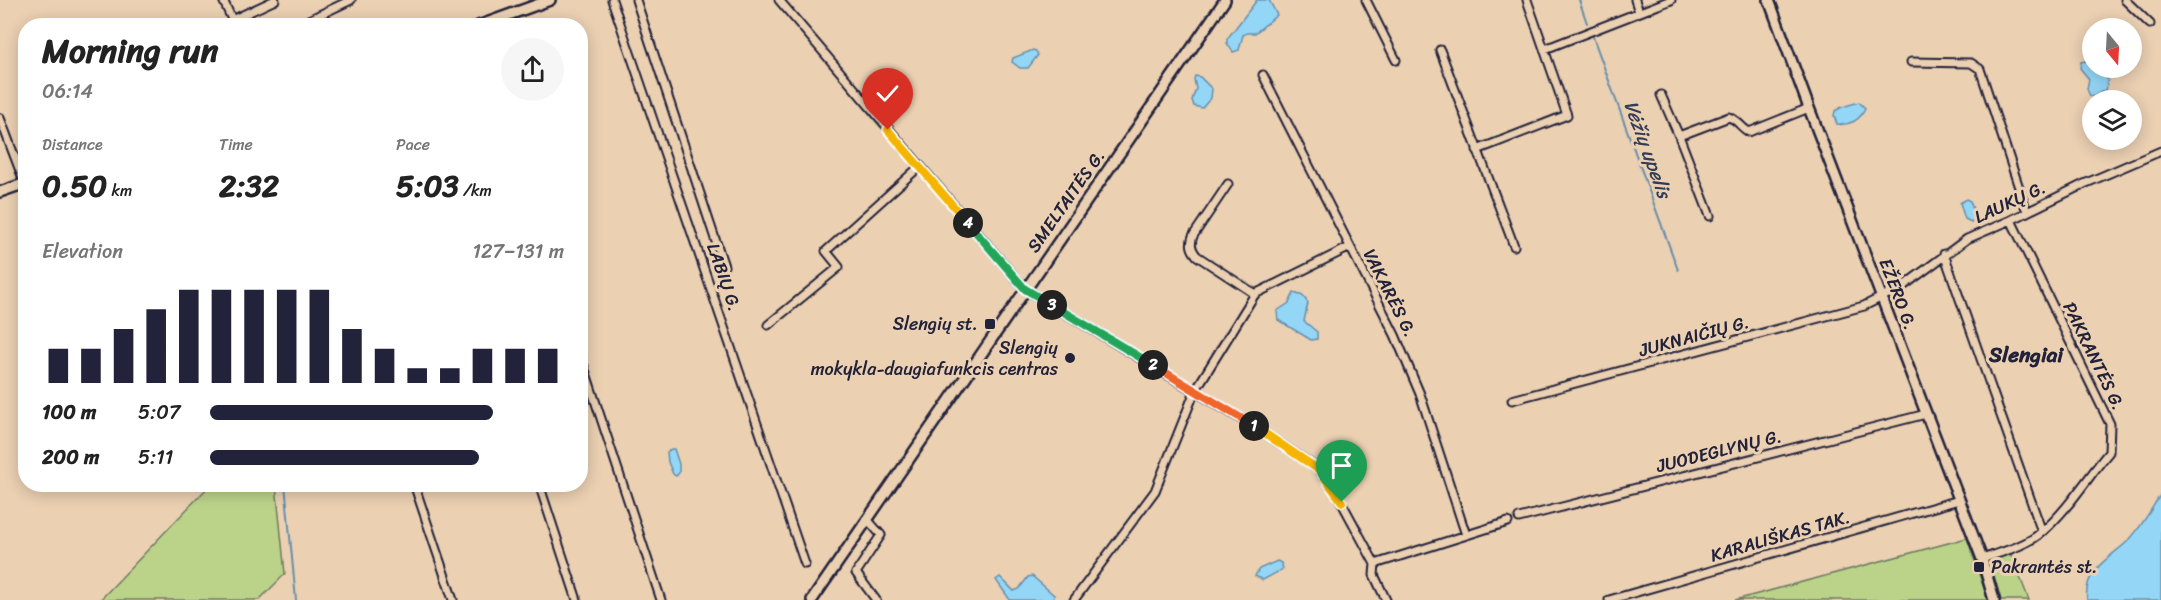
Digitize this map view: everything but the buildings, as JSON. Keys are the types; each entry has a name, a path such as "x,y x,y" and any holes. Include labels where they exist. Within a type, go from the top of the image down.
{"main road":[{"path":"500,18 550,0"},
{"name":"SMELTAITĖS G.","path":"812,600 1225,0"},
{"name":"EŽERO G.","path":"1769,0 1982,559 1994,600"},
{"path":"0,192 18,186"}],"street":[{"path":"223,0 232,18"},
{"path":"243,18 275,0"},
{"path":"313,18 351,0"},
{"name":"LABIŲ G.","path":"612,0 805,564"},
{"path":"636,0 724,266"},
{"path":"779,0 1025,289 1263,432 1319,470 1339,497 1375,564 1374,575 1386,600"},
{"path":"1366,0 1396,60"},
{"path":"1478,150 1567,115 1527,0"},
{"path":"1635,0 1640,12"},
{"path":"1545,49 1671,0"},
{"path":"2125,0 2150,24"},
{"path":"1440,50 1514,246"},
{"path":"1911,62 1971,63 1980,69 2027,212"},
{"name":"VAKARĖS G.","path":"1263,75 1395,335 1420,394 1466,535"},
{"path":"1661,95 1710,216"},
{"path":"1679,135 1729,117 1737,120 1743,129 1749,132 1809,108"},
{"path":"0,118 18,165"},
{"name":"LAUKŲ G.","path":"1882,299 1967,239 2161,151"},
{"path":"768,325 839,267 826,251 919,167"},
{"path":"1228,184 1193,236 1190,243 1191,248 1197,256 1255,294"},
{"name":"PAKRANTĖS G.","path":"1982,559 2020,545 2042,532 2054,521 2109,452 2110,424 2011,220"},
{"path":"1074,600 1155,490 1196,391 1255,294 1350,247"},
{"path":"1944,254 2042,532"},
{"name":"JUKNAIČIŲ G.","path":"1512,400 1864,306 1882,299"},
{"path":"588,379 661,600"},
{"name":"JUODEGLYNŲ G.","path":"1519,518 1926,414"},
{"path":"417,492 453,600"},
{"path":"542,492 576,600"},
{"name":"KARALIŠKAS TAK.","path":"1609,600 1959,500"},
{"path":"867,519 880,535 856,573 876,600"},
{"path":"1375,564 1508,522"}],"green space":[{"path":"203,492 277,492 285,574 259,600 100,600"},
{"path":"1967,538 1988,600 1735,600"},
{"path":"2010,552 2029,600 2001,600 1990,561"}],"water":[{"path":"1257,0 1269,0 1277,15 1255,33 1243,35 1239,50 1233,52 1227,39"},
{"path":"1033,50 1038,55 1028,68 1020,68 1012,62 1013,58"},
{"path":"1195,76 1200,77 1212,89 1211,98 1202,108 1194,106 1192,100 1196,89"},
{"path":"2106,78 2108,81 2105,90 2087,90 2089,79"},
{"path":"1859,102 1865,108 1858,119 1850,123 1837,124 1835,111"},
{"path":"1966,199 1970,201 1976,218 1971,222 1965,219 1960,203"},
{"path":"1294,293 1303,296 1308,303 1304,321 1317,332 1317,339 1311,340 1278,320 1277,311 1289,303"},
{"path":"674,449 679,464 679,473 676,476 668,462 667,452"},
{"path":"2161,494 2161,600 2087,600 2089,581 2093,573 2133,536"},
{"path":"1277,561 1281,563 1283,569 1263,580 1255,576 1259,569"},
{"path":"1032,576 1054,595 1053,600 1010,600 996,580 1000,577 1014,591"}],"waterway":[{"name":"Vėžių upelis","path":"1579,0 1587,23"},
{"name":"Vėžių upelis","path":"1593,37 1678,270"},
{"path":"286,492 296,600"}],"place":[{"name":"Slengių st.","path":"990,324"},
{"name":"Slengių mokykla-daugiafunkcis centras","path":"1070,358"},
{"name":"Pakrantės st.","path":"1979,567"}],"district":[{"name":"Slengiai","path":"2026,355"}],"route":[{"path":"888,130 1025,289 1292,450 1319,470 1342,502"}]}
